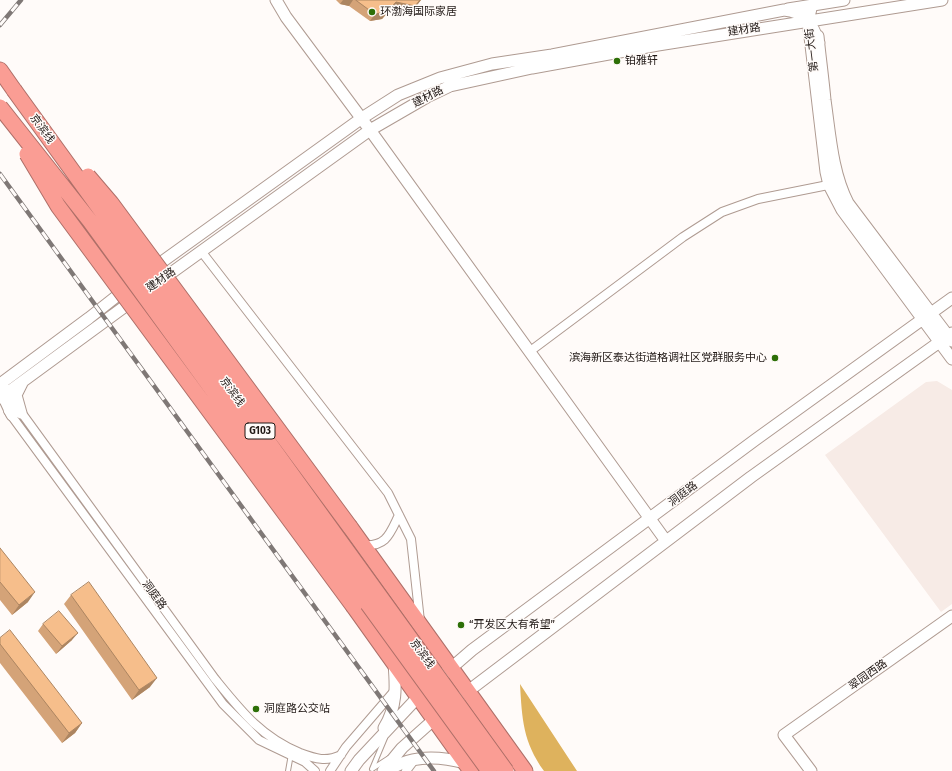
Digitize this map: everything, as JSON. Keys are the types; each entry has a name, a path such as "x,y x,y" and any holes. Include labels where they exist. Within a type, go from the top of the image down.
{"highway":[{"name":"京滨线","path":"0,70 506,771"},
{"path":"14,90 111,203 350,527 450,669 525,771"},
{"name":"京滨线","path":"0,108 90,221 489,771"},
{"path":"0,108 58,206 354,607 419,696 468,767"}],"street":[{"path":"276,0 286,17 362,118 666,541"},
{"path":"17,414 16,395 22,375 110,300 362,118 398,95 440,78 492,64 552,55 784,10 812,2 844,0"},
{"name":"建材路","path":"2,392 22,375 201,251 370,130 427,97 450,86 532,68 786,23 942,0"},
{"name":"第一大街","path":"812,2 813,27 829,129 834,184 842,210 926,316 948,338 952,359"},
{"path":"784,10 796,12 813,19"},
{"path":"786,23 796,25 802,29 815,43"},
{"path":"529,352 666,249 722,212 758,199 834,184"},
{"path":"201,251 388,493 411,539 421,628"},
{"name":"洞庭路","path":"359,760 419,696 472,650 952,298"},
{"path":"376,770 434,718 666,541 751,477 948,338"},
{"path":"2,392 17,414"},
{"name":"洞庭路","path":"17,414 215,679 241,710 264,733 316,771"},
{"path":"363,545 375,546 387,539 399,515"},
{"name":"翠园西路","path":"811,771 784,735 952,616"},
{"path":"351,771 387,722 393,710 396,688 394,663"},
{"path":"330,771 341,755 396,688"},
{"name":"洞庭路","path":"291,752 319,759 334,758 341,755"},
{"path":"406,771 416,758"},
{"path":"388,771 396,765 416,758 439,758 468,767"}],"lane":[{"path":"376,770 388,730"},
{"path":"288,771 291,752"}],"shaded area":[{"path":"937,381 952,390 952,604 941,612 825,455 926,382"},
{"path":"520,684 577,771 544,771 532,750 525,730"}],"building":[{"path":"356,0 420,0 415,6 396,2 387,12 375,14"},
{"path":"0,548 35,592 19,605 0,582"},
{"path":"89,582 157,678 139,690 71,595"},
{"path":"59,611 78,633 62,646 43,624"},
{"path":"10,630 82,723 69,733 0,644 0,638"}],"railway":[{"path":"0,25 21,0"},
{"path":"0,174 434,771"}],"place":[{"name":"环渤海国际家居","path":"372,12"},
{"name":"铂雅轩","path":"617,61"},
{"name":"滨海新区泰达街道格调社区党群服务中心","path":"775,358"},
{"name":"“开发区大有希望”","path":"461,625"},
{"name":"洞庭路公交站","path":"256,709"}]}
